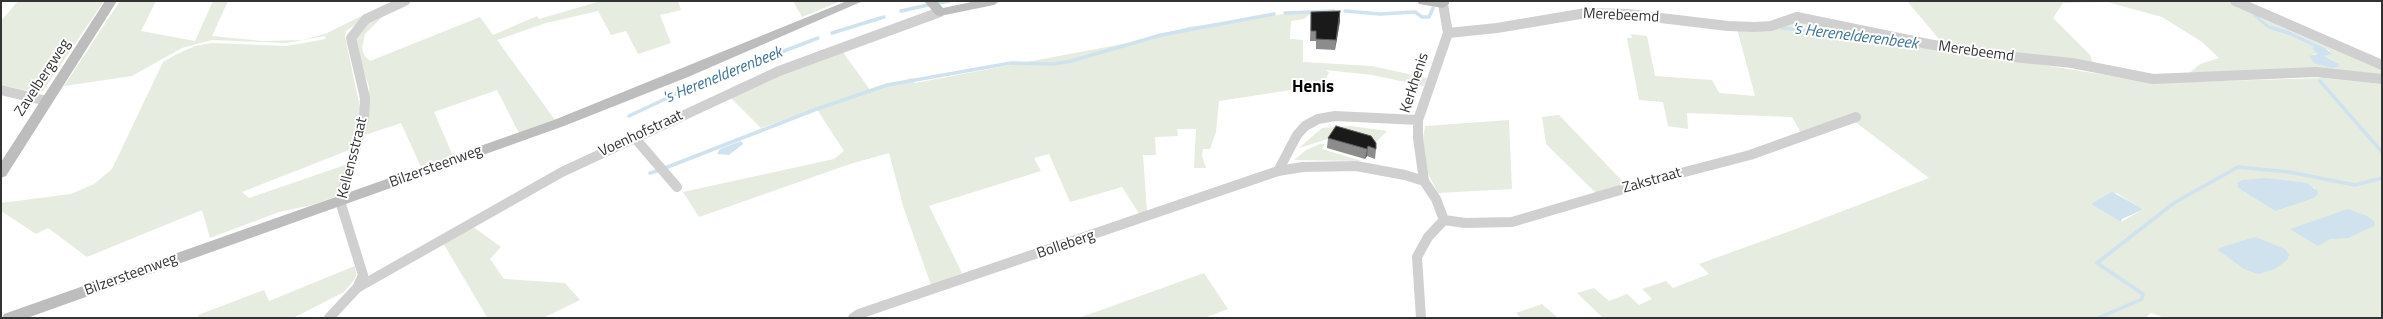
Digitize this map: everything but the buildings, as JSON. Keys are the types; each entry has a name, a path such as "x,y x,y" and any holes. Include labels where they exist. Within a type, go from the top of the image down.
{"main road":[{"name":"Zavelbergweg","path":"1,172 111,1"},
{"name":"Bilzersteenweg","path":"10,318 609,104 857,1"},
{"path":"930,1 940,12 994,1"},
{"path":"1423,1 1443,3"}],"street":[{"name":"Kellensstraat","path":"329,318 357,288 363,275 340,201 364,119 365,98 351,38 354,32 366,19 405,1"},
{"path":"2235,1 2382,65"},
{"path":"1443,3 1448,33"},
{"name":"Voenhofstraat","path":"357,288 562,172 634,137 779,71 940,12"},
{"name":"Merebeemd","path":"1448,33 1497,28 1586,13 1627,14 1728,26 1755,27 1771,26 1796,17 1928,44 2004,56 2072,63 2153,79 2316,72 2382,79"},
{"name":"Kerkhenis","path":"1444,220 1436,200 1424,181 1419,156 1418,120 1448,33"},
{"path":"1,90 47,101"},
{"path":"1278,171 1283,158 1297,135 1305,126 1318,119 1335,116 1418,120"},
{"name":"Zakstraat","path":"1444,220 1465,223 1512,222 1654,180 1750,155 1795,137 1856,118"},
{"path":"634,137 677,187"},
{"name":"Bolleberg","path":"853,318 859,314 1278,171 1303,166 1356,166 1405,175 1424,181"},
{"path":"1421,318 1417,257 1428,237 1444,220"}],"shaded area":[{"path":"18,1 104,1 43,91 38,93 1,85 1,21"},
{"path":"120,1 156,1 141,31 195,41 213,1 228,1 212,36 263,41 302,40 325,34 386,4 399,1 372,13 346,31 345,36 361,113 349,150 242,192 249,198 348,164 337,196 312,205 279,212 210,238 202,210 87,257 48,228 36,234 1,211 1,203 71,194 94,184 112,169 163,62 177,54 195,46 212,43 287,46 326,39 325,36 286,43 212,40 182,48 132,76 64,86"},
{"path":"405,1 413,1 383,16 365,34 362,48 364,55 370,61 480,17 493,35 537,16 539,19 601,1 678,1 681,10 660,15 671,43 638,54 626,31 611,35 598,11 546,23 497,40 555,120 519,133 497,90 434,112 453,156 421,167 401,123 365,135 369,105 369,86 355,51 356,35 363,24"},
{"path":"793,1 841,1 802,17"},
{"path":"1907,1 2231,1 2382,67 2382,77 2186,76 2200,64 2219,58 2202,42 2162,17 2107,2 2063,3 2053,18 2090,55 2094,66 1943,44","holes":["2255,12 2269,25 2287,30 2325,48 2330,51 2324,56 2339,64 2312,55 2319,53 2314,47 2291,36 2269,29"]},
{"path":"1292,13 1311,13 1304,19 1291,21 1290,39 1303,40 1303,62 1372,66 1427,78 1424,86 1372,75 1325,70 1329,72 1322,90 1304,88 1219,101 1216,132 1210,149 1203,149 1202,156 1206,168 1194,168 1196,129 1177,129 1178,136 1155,137 1156,155 1143,155 1147,212 1140,215 1122,187 1070,202 1049,154 1034,158 1041,171 929,206 962,273 931,285 904,209 889,153 850,164 699,217 683,192 834,159 844,151 816,108 761,128 729,96 842,51 871,91 912,78 915,83 1144,40 1188,27"},
{"path":"1798,20 2024,62 2155,83 2323,78 2382,84 2382,318 2165,318 2151,313 2145,318 1603,318 1577,293 1594,288 1609,301 1627,294 1639,305 1652,299 1642,289 1666,281 1673,288 1709,274 1699,264 1929,178 1854,121 1801,133 1792,117 1687,113 1688,129 1668,126 1663,102 1639,100 1627,38 1632,38 1631,34 1647,36 1655,76 1712,80 1719,93 1755,96 1737,29","holes":["2237,183 2314,187 2318,194 2275,211 2238,188","2116,193 2140,207 2142,210 2121,222 2092,205"]},
{"path":"1559,115 1625,184 1597,194 1546,144 1542,117"},
{"path":"1509,120 1512,189 1438,193 1427,172 1423,139 1425,126"},
{"path":"1351,126 1387,131 1374,144 1332,133 1328,139 1299,148 1322,128"},
{"path":"1320,144 1325,144 1322,149 1362,161 1294,160 1306,150"},
{"path":"472,226 501,247 490,259 504,279 565,283 580,300 543,318 484,318 487,317 443,243"},
{"path":"355,266 356,275 354,280 344,292 293,318 199,318 198,315 264,290 269,301"},
{"path":"1204,273 1228,309 1204,318 1079,318"},
{"path":"1542,304 1558,318 1521,318 1516,313"}],"water":[{"path":"2254,12 2269,25 2287,30 2325,48 2332,54 2324,56 2339,64 2338,67 2331,68 2314,63 2309,56 2318,54 2312,48 2314,47 2291,36 2269,29 2253,16"},
{"path":"741,141 743,144 729,155 717,154 720,149"},
{"path":"2266,178 2307,183 2318,191 2318,194 2314,198 2275,211 2238,188 2237,183 2243,180"},
{"path":"2112,192 2140,207 2142,210 2122,219 2121,222 2092,205 2094,202"},
{"path":"2348,209 2367,216 2375,222 2374,226 2348,238 2330,239 2318,246 2290,229"},
{"path":"2255,237 2285,249 2289,255 2287,260 2275,269 2258,274 2244,269 2218,250 2219,248"}],"waterway":[{"name":"'s Herenelderenbeek","path":"939,3 949,1"},
{"name":"'s Herenelderenbeek","path":"901,11 928,5"},
{"path":"1345,11 1380,14 1415,12 1422,17 1429,17 1433,8"},
{"path":"1285,13 1334,11"},
{"path":"665,168 814,110 887,85 1011,63 1054,64 1071,61 1161,35 1274,14"},
{"name":"'s Herenelderenbeek","path":"832,33 884,17"},
{"name":"'s Herenelderenbeek","path":"1782,28 1870,37"},
{"name":"'s Herenelderenbeek","path":"629,116 695,85 818,38"},
{"name":"'s Herenelderenbeek","path":"2320,81 2382,152"},
{"path":"2098,318 2142,299 2143,294 2097,263 2174,203 2238,167 2289,172 2355,185 2382,178"},
{"path":"650,173 657,171"}],"district":[{"name":"Henis","path":"1313,88"}]}
